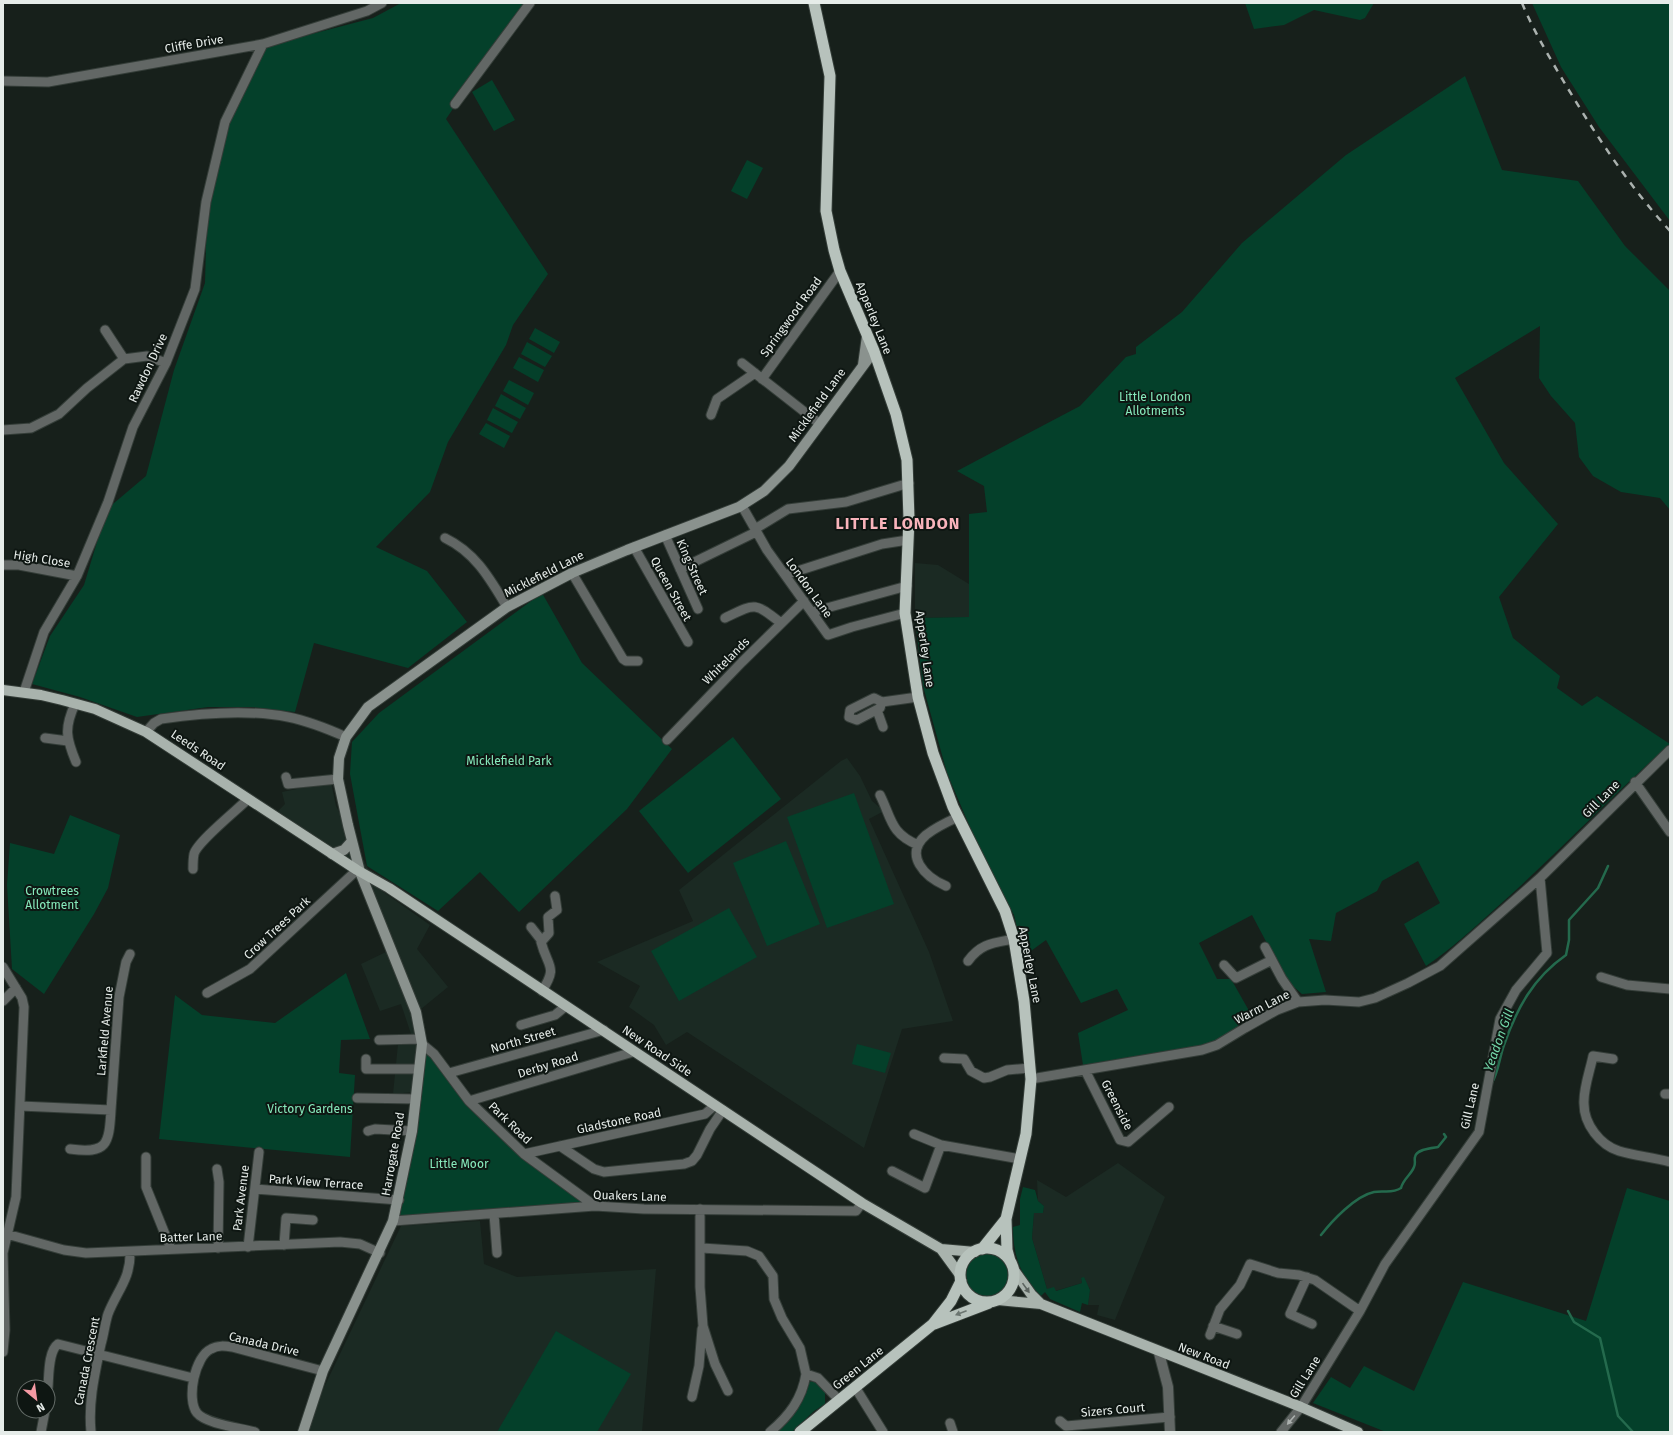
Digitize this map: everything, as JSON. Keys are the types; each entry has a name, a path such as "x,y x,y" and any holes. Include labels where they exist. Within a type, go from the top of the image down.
{"highway":[{"name":"Apperley Lane","path":"814,3 830,76 826,211 840,271 874,352 902,437 909,484 905,613 918,697 933,753 958,816 1005,911 1014,939 1024,1001 1031,1079 1026,1134 1006,1219 1007,1250 1012,1266"},
{"name":"Apperley Lane","path":"978,1250 1006,1219"},
{"path":"978,1250 998,1250 1012,1266 1014,1279 1012,1288 1006,1295 994,1301 983,1302 970,1297 966,1292 960,1278 963,1263 978,1250"},
{"name":"Green Lane","path":"800,1432 933,1324 954,1296 960,1278"},
{"name":"Green Lane","path":"933,1324 994,1301"}],"main road":[{"name":"Micklefield Lane","path":"863,365 867,336"},
{"name":"Micklefield Lane","path":"358,871 338,778 339,758 346,737 368,707 507,607 572,573 634,547 742,506 764,491 778,479 874,352"},
{"name":"Leeds Road","path":"3,690 24,692 95,709 146,732 358,871"},
{"path":"332,854 344,850 352,841"},
{"name":"New Road Side","path":"358,871 389,888 542,991 604,1030 633,1052 719,1107 862,1203 941,1249 960,1278"},
{"name":"Harrogate Road","path":"303,1432 323,1371 380,1253 393,1221 399,1200 412,1131 419,1069 421,1042 416,1012 358,871"},
{"name":"New Road Side","path":"941,1249 978,1250"},
{"name":"New Road","path":"1012,1266 1030,1294 1041,1304"},
{"name":"New Road","path":"994,1301 1041,1304 1159,1353 1301,1407 1358,1432"}],"street":[{"name":"Cliffe Drive","path":"3,81 48,82 263,44 367,11 382,3"},
{"path":"455,104 530,3"},
{"name":"Rawdon Drive","path":"24,692 44,632 77,576 108,502 133,427 166,363 195,289 206,202 225,122 263,44"},
{"name":"Springwood Road","path":"711,415 717,399 758,376 840,271"},
{"path":"105,330 124,359"},
{"path":"3,430 31,428 59,414 87,388 124,359 147,356 166,363"},
{"path":"742,363 820,424"},
{"path":"680,569 756,531 788,509 846,502 909,484"},
{"name":"London Lane","path":"742,506 756,531 785,575 828,635 905,613"},
{"name":"King Street","path":"665,535 698,609"},
{"path":"445,538 461,546 472,556 507,607"},
{"path":"785,575 882,544 908,540"},
{"name":"Queen Street","path":"634,547 688,642"},
{"name":"High Close","path":"3,565 19,565 77,576"},
{"path":"572,573 623,659 626,661 638,661"},
{"path":"812,612 907,586"},
{"name":"Whitelands","path":"666,740 781,623 804,602"},
{"path":"725,618 748,607 761,608 781,623"},
{"path":"882,702 881,706 877,710 857,720 851,719 848,715 850,710 874,698 882,702 918,697"},
{"path":"76,704 68,719 68,741 76,762"},
{"path":"877,710 883,727"},
{"path":"146,732 149,727 161,719 212,713 246,713 288,717 346,737"},
{"path":"45,738 68,741"},
{"name":"Gill Lane","path":"1281,1432 1301,1407 1360,1310 1385,1264 1479,1132 1500,1019 1516,990 1547,952 1540,878 1635,782 1670,750"},
{"path":"286,777 288,784 338,778"},
{"name":"Gill Lane","path":"1635,782 1670,832"},
{"path":"880,795 888,812 891,825 905,839 918,845"},
{"path":"193,869 194,853 204,840 248,799"},
{"path":"946,886 930,879 923,872 916,856 918,845 925,836 936,827 958,816"},
{"name":"Crow Trees Park","path":"207,993 250,969 358,871"},
{"name":"Warm Lane","path":"1031,1079 1202,1050 1217,1045 1278,1010 1298,1002 1325,1000 1359,1002 1374,998 1440,966 1540,878"},
{"path":"542,941 549,933 548,917 557,910 555,896"},
{"path":"531,927 542,941 544,955 551,969 551,977 542,991"},
{"path":"968,961 981,947 1014,939"},
{"path":"1265,947 1298,1002"},
{"name":"Larkfield Avenue","path":"70,1149 88,1151 99,1149 107,1141 110,1132 119,997 126,962 130,954"},
{"path":"1224,965 1236,978 1272,960"},
{"path":"3,967 22,998 24,1007 16,1197 5,1234 3,1253 5,1330 3,1352"},
{"path":"1601,977 1627,985 1670,990"},
{"path":"3,1001 16,988"},
{"path":"521,1025 555,1015 566,1006"},
{"name":"North Street","path":"449,1073 604,1030"},
{"path":"379,1040 421,1042"},
{"name":"Park Road","path":"421,1042 434,1054 469,1101 524,1154 595,1206"},
{"name":"Derby Road","path":"469,1101 633,1052"},
{"path":"1613,1059 1593,1056 1584,1105 1588,1123 1602,1142 1610,1147 1619,1151 1670,1162"},
{"path":"944,1058 964,1060 971,1072 984,1078 1007,1070 1030,1068"},
{"path":"366,1059 366,1069 419,1069"},
{"name":"Greenside","path":"1085,1070 1120,1140 1128,1142 1169,1107"},
{"path":"357,1098 416,1099"},
{"path":"20,1106 111,1110"},
{"path":"560,1146 594,1169 604,1172 684,1164 692,1161 719,1107"},
{"name":"Gladstone Road","path":"524,1154 705,1114 719,1107"},
{"path":"368,1131 375,1129 412,1131"},
{"path":"914,1134 942,1145 1020,1159"},
{"path":"892,1171 925,1188 942,1145"},
{"name":"Park Avenue","path":"248,1248 259,1152"},
{"path":"146,1157 146,1187 171,1249"},
{"path":"217,1169 219,1182 218,1248"},
{"name":"Park View Terrace","path":"254,1189 399,1200"},
{"name":"Quakers Lane","path":"393,1221 595,1206 644,1209 856,1211 862,1203"},
{"path":"692,1397 699,1366 703,1326 700,1287 702,1248 700,1209"},
{"path":"494,1214 497,1253"},
{"path":"284,1245 286,1218 312,1220"},
{"name":"Batter Lane","path":"5,1234 64,1250 86,1253 171,1249 248,1248 340,1242 360,1244 380,1253"},
{"path":"702,1248 747,1251 758,1256 773,1276 774,1299 782,1318 800,1348 806,1374 802,1393 793,1409 770,1432"},
{"name":"Canada Crescent","path":"91,1432 90,1418 93,1385 99,1354 108,1315 127,1276 130,1266 130,1252"},
{"path":"1210,1335 1220,1309 1240,1285 1246,1262 1278,1273 1307,1277 1315,1280 1360,1310"},
{"path":"1307,1277 1286,1312 1312,1324"},
{"path":"703,1326 715,1364 728,1391"},
{"path":"1214,1326 1237,1334"},
{"path":"49,1379 52,1357 55,1347 58,1344 193,1378"},
{"name":"Canada Drive","path":"255,1432 208,1420 197,1413 193,1403 193,1378 202,1355 211,1349 221,1346 232,1347 323,1371"},
{"path":"1159,1353 1168,1387 1170,1432"},
{"path":"806,1374 818,1378 839,1400"},
{"path":"855,1387 883,1432"},
{"name":"Sizers Court","path":"1060,1421 1066,1426 1170,1417"},
{"path":"41,1432 43,1419"}],"shaded area":[{"path":"915,563 938,565 969,584 969,617 915,618"},
{"path":"847,758 860,776 872,801 884,811 869,819 929,952 953,1021 902,1029 864,1148 687,1032 666,1045 654,1025 629,1007 640,986 597,962 693,921 679,890 841,761"},
{"path":"331,782 336,806 378,888 430,925 417,949 448,987 421,1009 413,1092 393,1094 398,1044 411,1034 401,1004 380,1011 361,964 386,952 354,864 278,811 285,804 282,792"},
{"path":"1118,1163 1165,1197 1115,1320 1097,1315 1099,1305 1088,1305 1090,1289 1081,1278 1082,1283 1055,1291 1047,1289 1032,1238 1034,1213 1043,1213 1044,1206 1038,1201 1037,1180 1066,1197"},
{"path":"480,1221 484,1264 517,1277 656,1269 642,1432 308,1432 319,1398 401,1226"}],"green space":[{"path":"401,3 525,3 446,119 548,274 513,325 506,345 448,442 430,492 376,547 427,571 467,622 408,668 314,643 295,712 251,707 208,707 137,717 80,697 32,684 50,636 84,585 107,509 146,476 174,370 205,283 207,210 230,122 266,46 373,18"},
{"path":"1245,3 1374,3 1365,18 1360,20 1314,10 1284,25 1254,29"},
{"path":"1532,3 1670,3 1670,221 1599,127 1561,67"},
{"name":"Little London Allotments","path":"1465,76 1502,170 1578,181 1625,246 1670,291 1670,510 1660,498 1621,492 1593,476 1579,457 1575,423 1551,396 1539,378 1540,326 1455,378 1504,463 1558,524 1499,597 1513,638 1560,676 1557,688 1582,706 1597,696 1670,744 1518,888 1462,938 1426,966 1404,924 1440,903 1418,861 1382,881 1377,891 1336,913 1331,941 1309,939 1326,992 1302,994 1287,981 1252,915 1199,943 1217,979 1231,979 1252,1016 1214,1043 1083,1065 1078,1033 1128,1010 1117,989 1081,1003 1046,940 1024,956 1014,915 984,860 947,773 923,686 915,618 969,617 969,514 987,512 984,486 957,471 1080,406 1126,357 1136,354 1136,347 1182,312 1242,243 1346,155"},
{"path":"492,80 515,120 494,131 472,92"},
{"path":"747,160 763,168 747,199 731,191"},
{"path":"535,328 560,342 554,353 529,339"},
{"path":"527,342 552,356 545,367 521,354"},
{"path":"519,357 544,370 538,382 513,368"},
{"path":"509,380 534,393 528,405 503,391"},
{"path":"501,394 526,408 520,419 495,406"},
{"path":"493,408 518,422 512,433 487,420"},
{"path":"486,423 510,436 504,448 479,434"},
{"name":"Micklefield Park","path":"542,593 582,663 672,749 627,809 519,912 480,872 438,911 367,866 350,774 352,742 379,713"},
{"path":"733,737 781,799 688,873 639,811"},
{"path":"854,793 894,904 827,928 787,817"},
{"name":"Crowtrees Allotment","path":"70,815 120,835 108,888 94,914 44,994 12,969 7,885 10,843 54,854"},
{"path":"786,841 820,924 767,946 733,863"},
{"path":"729,908 757,957 679,1001 651,951"},
{"name":"Victory Gardens","path":"346,973 370,1039 341,1040 339,1073 355,1075 350,1157 159,1139 175,995 202,1015 275,1023"},
{"name":"Little Moor","path":"422,1044 524,1154 595,1206 393,1221"},
{"path":"857,1044 891,1053 885,1073 852,1064"},
{"path":"1023,1187 1035,1190 1038,1201 1044,1206 1043,1213 1034,1213 1032,1238 1047,1289 1054,1287 1056,1291 1082,1283 1081,1278 1084,1277 1090,1290 1088,1305 1082,1303 1080,1312 1050,1299 1045,1292 1041,1296 1023,1273 1014,1247 1013,1227 1020,1225 1020,1199"},
{"path":"1627,1188 1670,1201 1670,1432 1386,1432 1313,1403 1331,1377 1350,1388 1364,1366 1414,1391 1463,1282 1586,1321"},
{"path":"983,1254 991,1254 1002,1260 1008,1271 1008,1279 1002,1290 991,1296 983,1296 972,1290 966,1279 966,1271 972,1260"},
{"path":"556,1331 631,1374 597,1432 497,1432"},
{"path":"816,1381 825,1391 825,1404 814,1411 792,1432 773,1432 808,1383"}],"waterway":[{"name":"Yeadon Gill","path":"1492,1083 1509,1031 1521,1006 1535,984 1554,964 1566,955 1569,940 1569,920 1598,888 1608,866"},
{"name":"Yeadon Gill","path":"1321,1235 1338,1216 1359,1198 1374,1192 1398,1190 1401,1188 1403,1182 1414,1167 1416,1154 1425,1149 1438,1147 1446,1137 1444,1134"},
{"path":"1568,1311 1574,1322 1600,1338 1618,1416 1633,1432"}],"railway":[{"path":"1522,3 1543,46 1590,124 1641,197 1670,231"}],"district":[{"name":"LITTLE LONDON","path":"898,523"}]}
